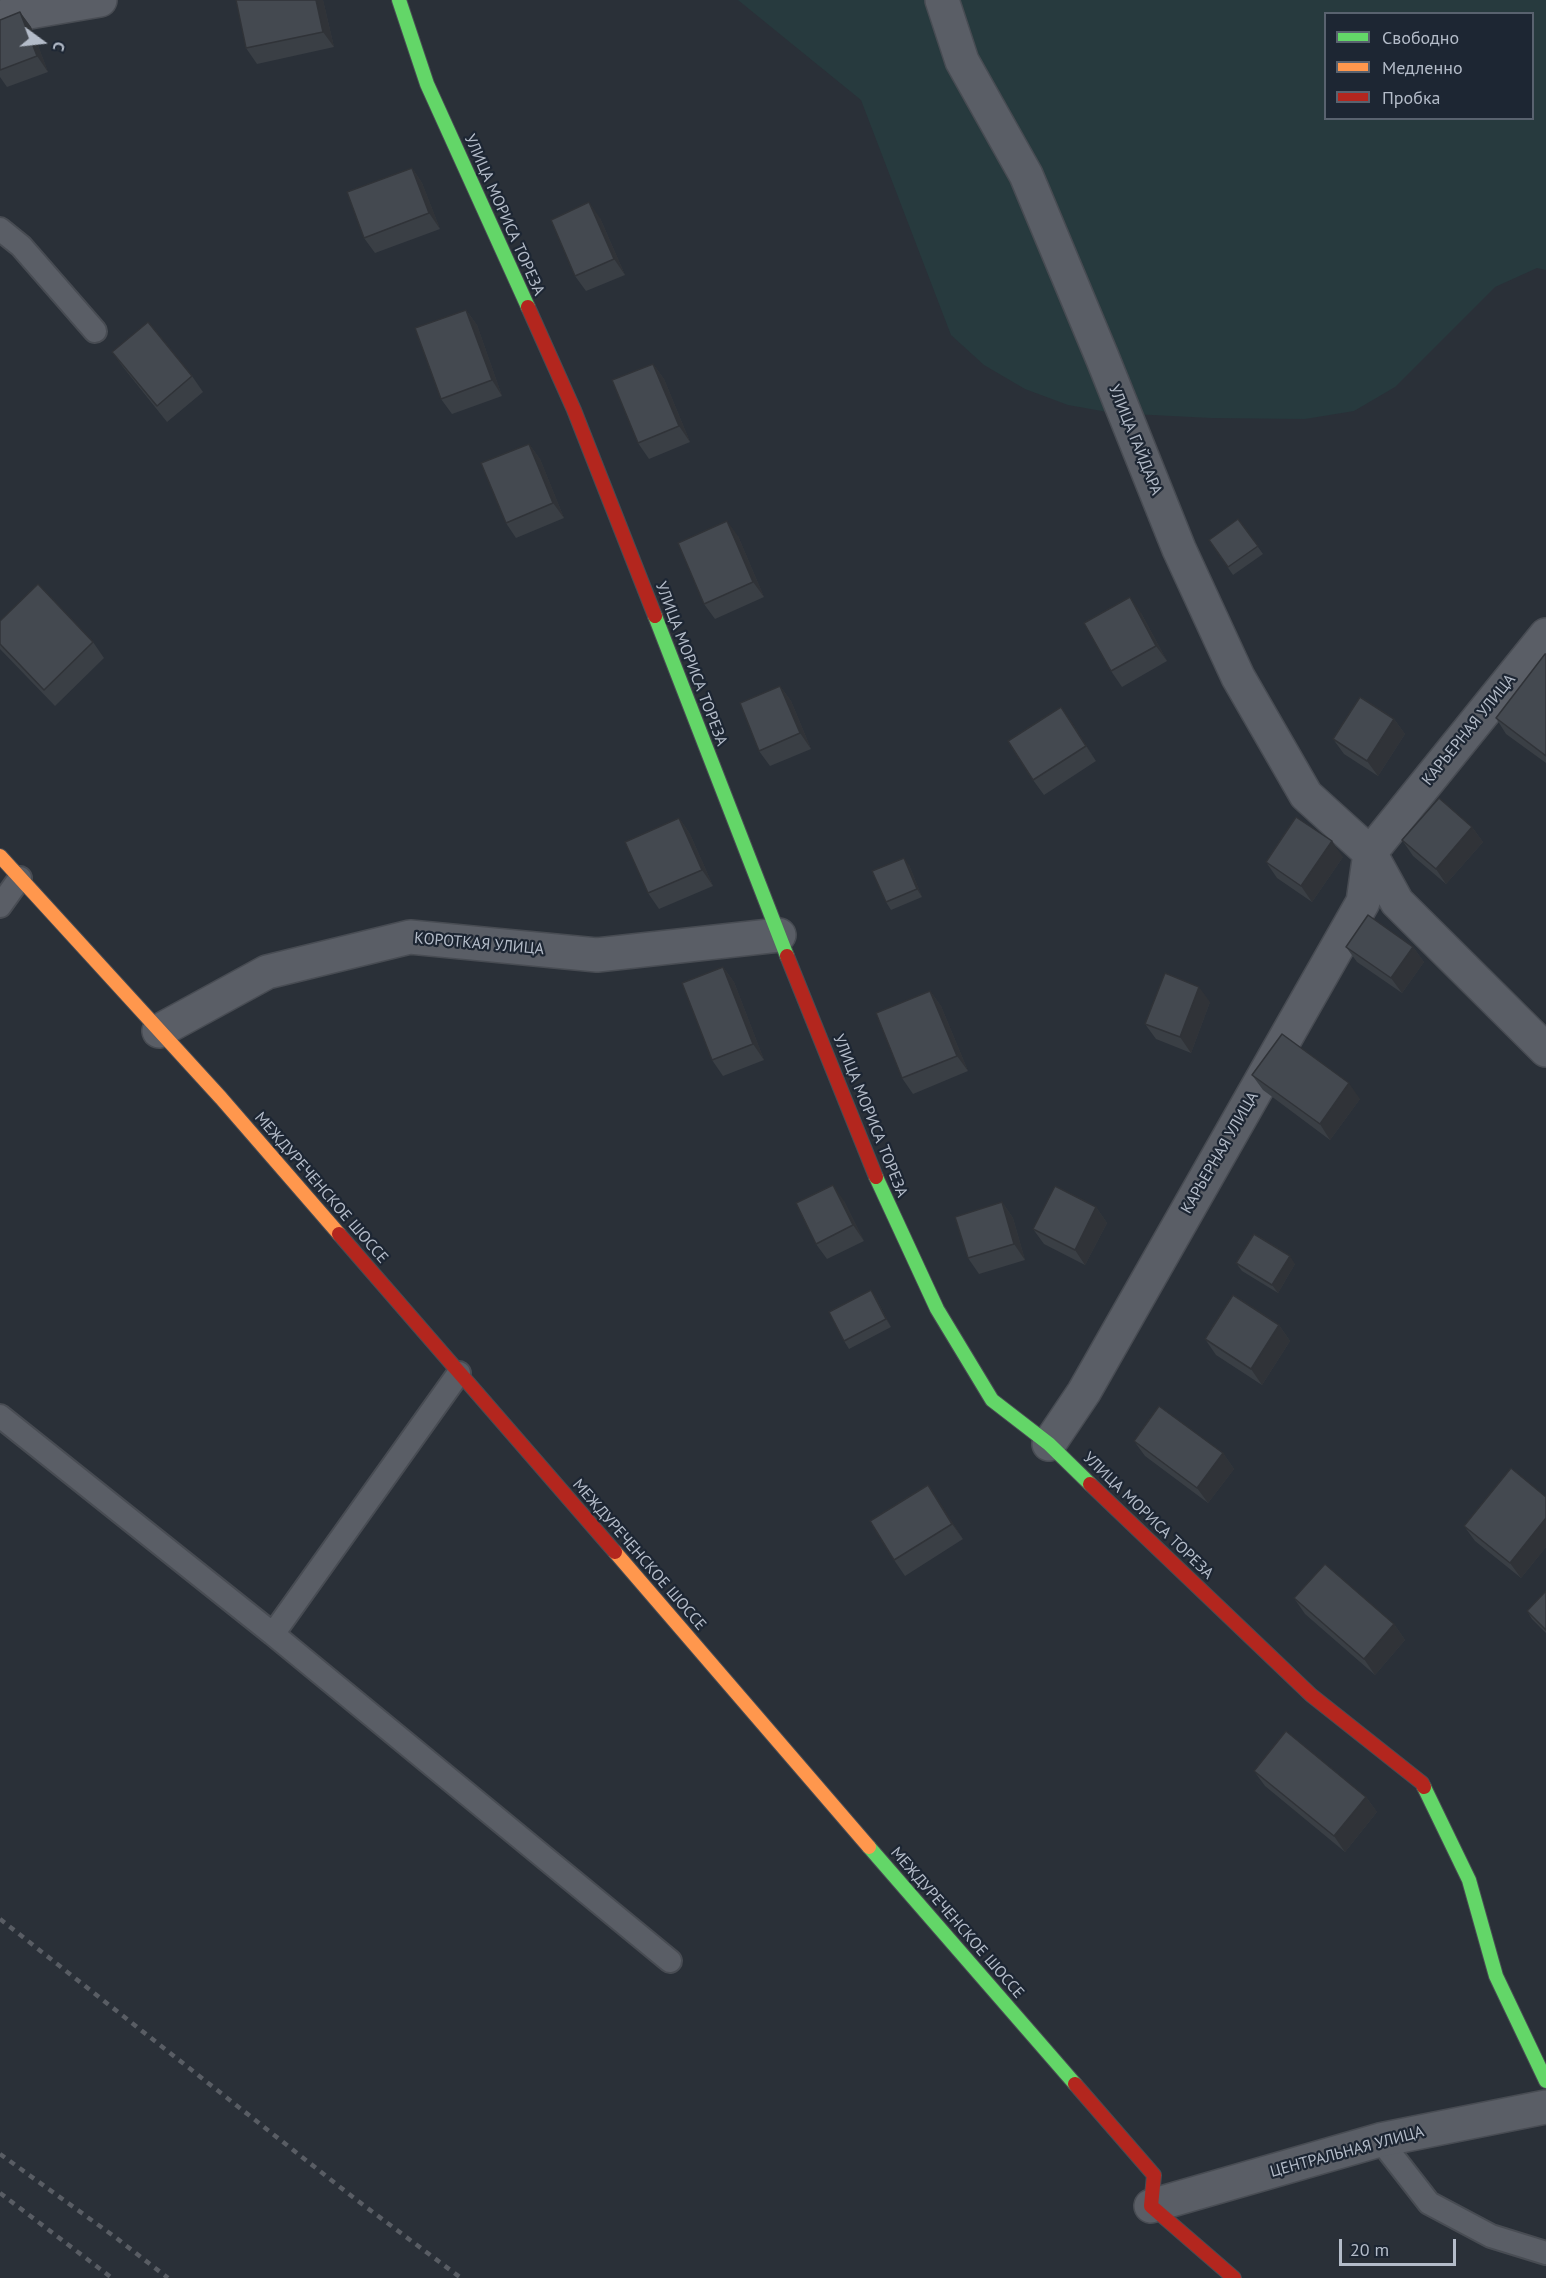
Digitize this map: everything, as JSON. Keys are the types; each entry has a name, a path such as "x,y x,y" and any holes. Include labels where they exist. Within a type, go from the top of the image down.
{"street":[{"path":"0,17 100,0"},
{"name":"УЛИЦА МОРИСА ТОРЕЗА","path":"399,0 428,84 574,410 779,935 887,1203 937,1309 992,1400 1049,1444 1311,1695 1422,1783 1469,1880 1496,1976 1546,2081"},
{"name":"УЛИЦА ГАЙДАРА","path":"942,0 962,61 1026,175 1179,549 1238,677 1306,795 1370,853"},
{"name":"КАРЬЕРНАЯ УЛИЦА","path":"1049,1444 1084,1392 1363,902 1370,853 1546,635"},
{"path":"1370,853 1397,902 1546,1050"},
{"name":"МЕЖДУРЕЧЕНСКОЕ ШОССЕ","path":"0,856 221,1098 1154,2175 1151,2206"},
{"name":"КОРОТКАЯ УЛИЦА","path":"159,1031 267,972 410,937 597,955 779,935"},
{"name":"ЦЕНТРАЛЬНАЯ УЛИЦА","path":"1151,2206 1380,2140 1546,2107"},
{"path":"1151,2206 1234,2278"}],"lane":[{"path":"0,229 21,246 95,331"},
{"path":"0,906 20,878"},
{"path":"273,1634 459,1373"},
{"path":"0,1416 273,1634 670,1961"},
{"path":"1380,2140 1429,2203 1491,2236 1546,2253"}],"green space":[{"path":"738,0 1546,0 1546,270 1537,268 1495,287 1395,387 1354,411 1305,419 1211,418 1113,413 1068,405 1025,389 984,365 951,335 861,100"}],"building":[{"path":"236,0 316,0 323,32 246,48"},
{"path":"20,12 37,56 0,70 0,20"},
{"path":"412,168 429,213 364,238 347,192"},
{"path":"589,202 614,259 575,276 551,220"},
{"path":"466,310 492,380 441,399 415,328"},
{"path":"148,322 192,376 157,406 112,352"},
{"path":"653,364 679,426 638,443 612,380"},
{"path":"529,444 553,503 506,523 481,463"},
{"path":"1238,519 1258,546 1228,567 1209,540"},
{"path":"727,521 753,582 704,604 678,543"},
{"path":"38,584 93,642 44,690 0,644 0,621"},
{"path":"1130,597 1156,646 1111,671 1084,623"},
{"path":"1546,654 1546,756 1496,718"},
{"path":"780,686 800,733 759,751 740,703"},
{"path":"1360,697 1394,719 1367,761 1333,739"},
{"path":"1061,707 1086,746 1033,780 1008,741"},
{"path":"1439,798 1472,827 1436,869 1402,840"},
{"path":"1296,817 1332,841 1301,886 1266,862"},
{"path":"679,818 702,870 648,893 625,842"},
{"path":"904,858 917,889 886,902 872,871"},
{"path":"1368,915 1413,947 1391,978 1346,947"},
{"path":"723,967 753,1044 712,1060 682,983"},
{"path":"1165,973 1199,987 1180,1037 1145,1024"},
{"path":"930,991 957,1056 902,1078 876,1013"},
{"path":"1282,1034 1349,1083 1320,1124 1252,1075"},
{"path":"833,1185 853,1225 816,1244 796,1203"},
{"path":"1055,1186 1096,1207 1075,1250 1033,1229"},
{"path":"1002,1202 1014,1244 968,1258 955,1217"},
{"path":"1254,1234 1290,1256 1272,1285 1236,1263"},
{"path":"871,1290 886,1319 844,1341 829,1312"},
{"path":"1233,1295 1279,1325 1251,1369 1205,1339"},
{"path":"1159,1406 1223,1453 1197,1488 1134,1441"},
{"path":"1511,1468 1546,1497 1546,1518 1510,1563 1464,1526"},
{"path":"928,1485 952,1524 894,1560 870,1521"},
{"path":"1325,1564 1394,1624 1364,1659 1294,1598"},
{"path":"1546,1591 1546,1630 1527,1611"},
{"path":"1286,1731 1366,1797 1334,1836 1254,1771"}],"railway":[{"path":"0,1919 354,2198 461,2278"},
{"path":"0,2154 168,2278"},
{"path":"0,2193 112,2278"}],"traffic: fast":[{"path":"399,0 427,84 528,307"},
{"path":"655,616 787,956"},
{"path":"876,1177 937,1309 992,1400 1049,1444 1090,1484"},
{"path":"1424,1787 1469,1880 1496,1976 1546,2081"},
{"path":"869,1847 1075,2084"}],"traffic: slow":[{"path":"0,856 221,1098 339,1234"},
{"path":"615,1552 869,1847"}],"traffic: jam":[{"path":"528,307 574,410 655,616"},
{"path":"787,956 876,1177"},
{"path":"339,1234 615,1552"},
{"path":"1090,1484 1311,1695 1422,1783 1424,1787"},
{"path":"1075,2084 1154,2175 1151,2206 1234,2278"}]}
